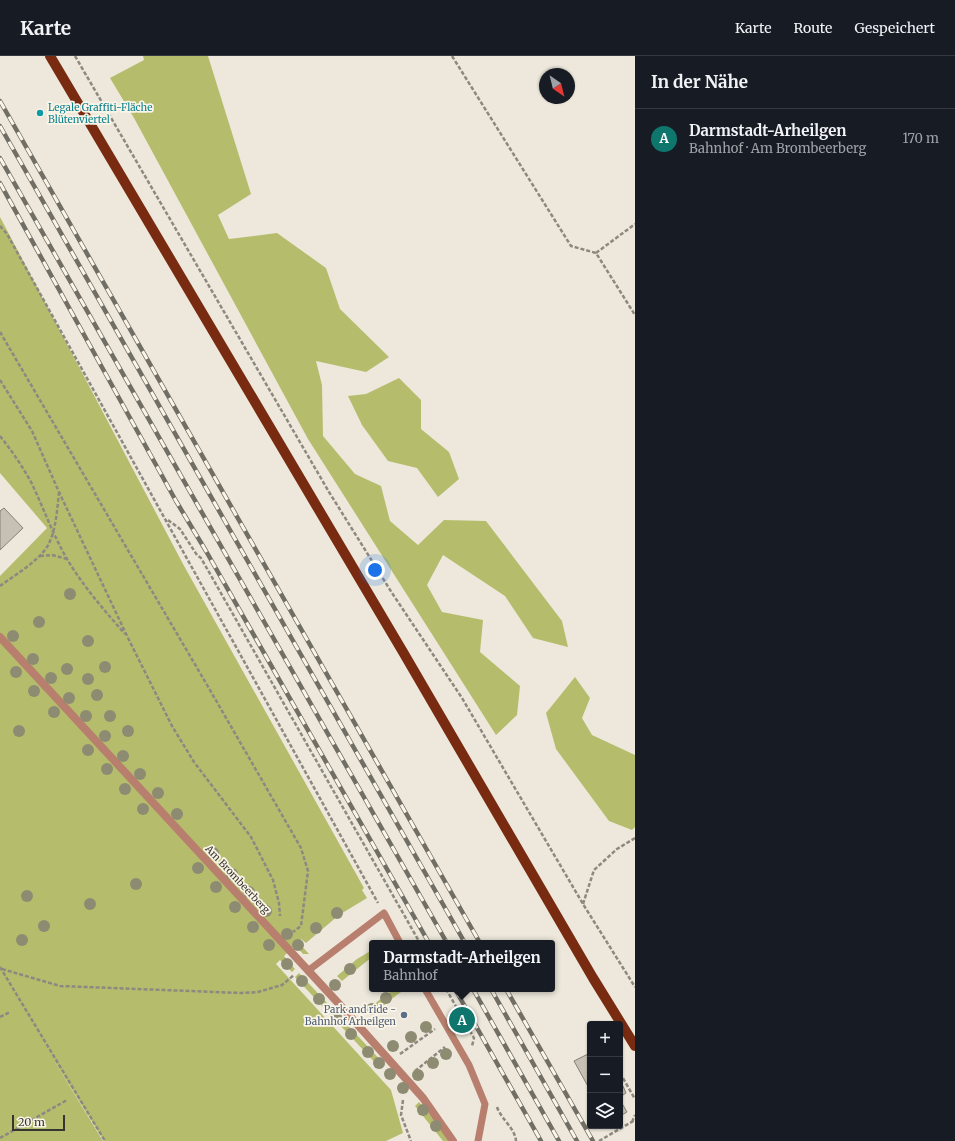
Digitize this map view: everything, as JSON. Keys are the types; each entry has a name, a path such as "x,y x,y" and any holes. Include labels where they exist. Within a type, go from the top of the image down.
{"main road":[{"path":"50,56 399,645 589,971 635,1046"}],"street":[{"name":"Am Brombeerberg","path":"0,637 309,970 422,1098 454,1141"}],"lane":[{"path":"309,970 384,913 398,940"},
{"path":"427,992 469,1065 485,1104 478,1141"}],"path":[{"path":"75,56 329,492 392,594 462,698 583,904 635,987"},
{"path":"452,56 571,246 596,253 635,315"},
{"path":"596,253 635,224"},
{"path":"0,226 7,234 384,913"},
{"path":"0,332 302,848 308,871 308,877 301,926 293,932"},
{"path":"0,380 32,431 59,492 155,694 194,762 251,837 273,880 279,903 280,916"},
{"path":"0,436 11,449 31,483 67,559 96,602 128,638"},
{"path":"0,586 40,556 48,546 53,531 59,492"},
{"path":"166,519 180,529 197,556 201,558 417,939"},
{"path":"40,556 52,555 67,559"},
{"path":"583,904 594,870 617,849 635,838"},
{"path":"1,968 60,986 241,993 258,992 282,985 290,979"},
{"path":"1,968 105,1141"},
{"path":"447,992 474,1038 473,1042"},
{"path":"0,1017 10,1012"},
{"path":"390,1062 421,1038 444,1023"},
{"path":"405,1079 422,1064 455,1041"},
{"path":"623,1078 635,1099"},
{"path":"0,1138 67,1100"},
{"path":"403,1100 401,1115 411,1141"},
{"path":"599,1141 633,1121 635,1115"}],"green space":[{"path":"143,56 208,56 251,194 218,215 229,239 277,233 326,268 340,309 389,357 366,372 316,361 322,385 323,436 355,474 381,486 390,521 418,545 444,520 486,521 562,621 568,647 533,638 505,596 443,555 427,585 442,612 483,620 480,652 520,686 517,715 496,735 308,439 134,118 110,78 144,60"},
{"path":"0,217 183,564 364,888 362,890 367,898 339,915 306,943 301,939 298,942 309,954 303,954 295,945 284,956 295,969 292,972 280,960 276,964 391,1090 403,1133 386,1141 104,1141 50,1054 103,1141 0,1141 0,576 47,528 0,473"},
{"path":"399,378 421,400 421,429 449,452 459,479 438,497 417,468 388,461 362,425 348,396 366,394"},
{"path":"575,677 590,698 582,718 592,735 635,755 635,827 632,830 609,821 556,749 546,713"},
{"path":"369,952 369,959 342,981 337,976 357,959"},
{"path":"299,973 385,1065 381,1069 295,977"},
{"path":"390,992 401,992 373,1014 369,1010"},
{"path":"419,1102 450,1141 443,1141 415,1106"}],"building":[{"path":"4,508 23,528 0,550 0,511"},
{"path":"587,1054 587,1085 574,1061"},
{"path":"623,1086 626,1093 623,1095"},
{"path":"623,1105 627,1112 623,1114"}],"railway":[{"path":"0,101 478,940"},
{"path":"0,126 463,940"},
{"path":"0,158 445,940"},
{"path":"0,183 176,501 427,940"},
{"path":"457,992 541,1141"},
{"path":"475,992 559,1141"},
{"path":"493,992 577,1141"},
{"path":"508,992 593,1141"}],"place":[{"name":"Legale Graffiti-Fläche Blütenviertel","path":"40,113"},
{"name":"Park and ride - Bahnhof Arheilgen","path":"404,1015"},
{"name":"Darmstadt-Arheilgen","path":"462,1020"}]}
